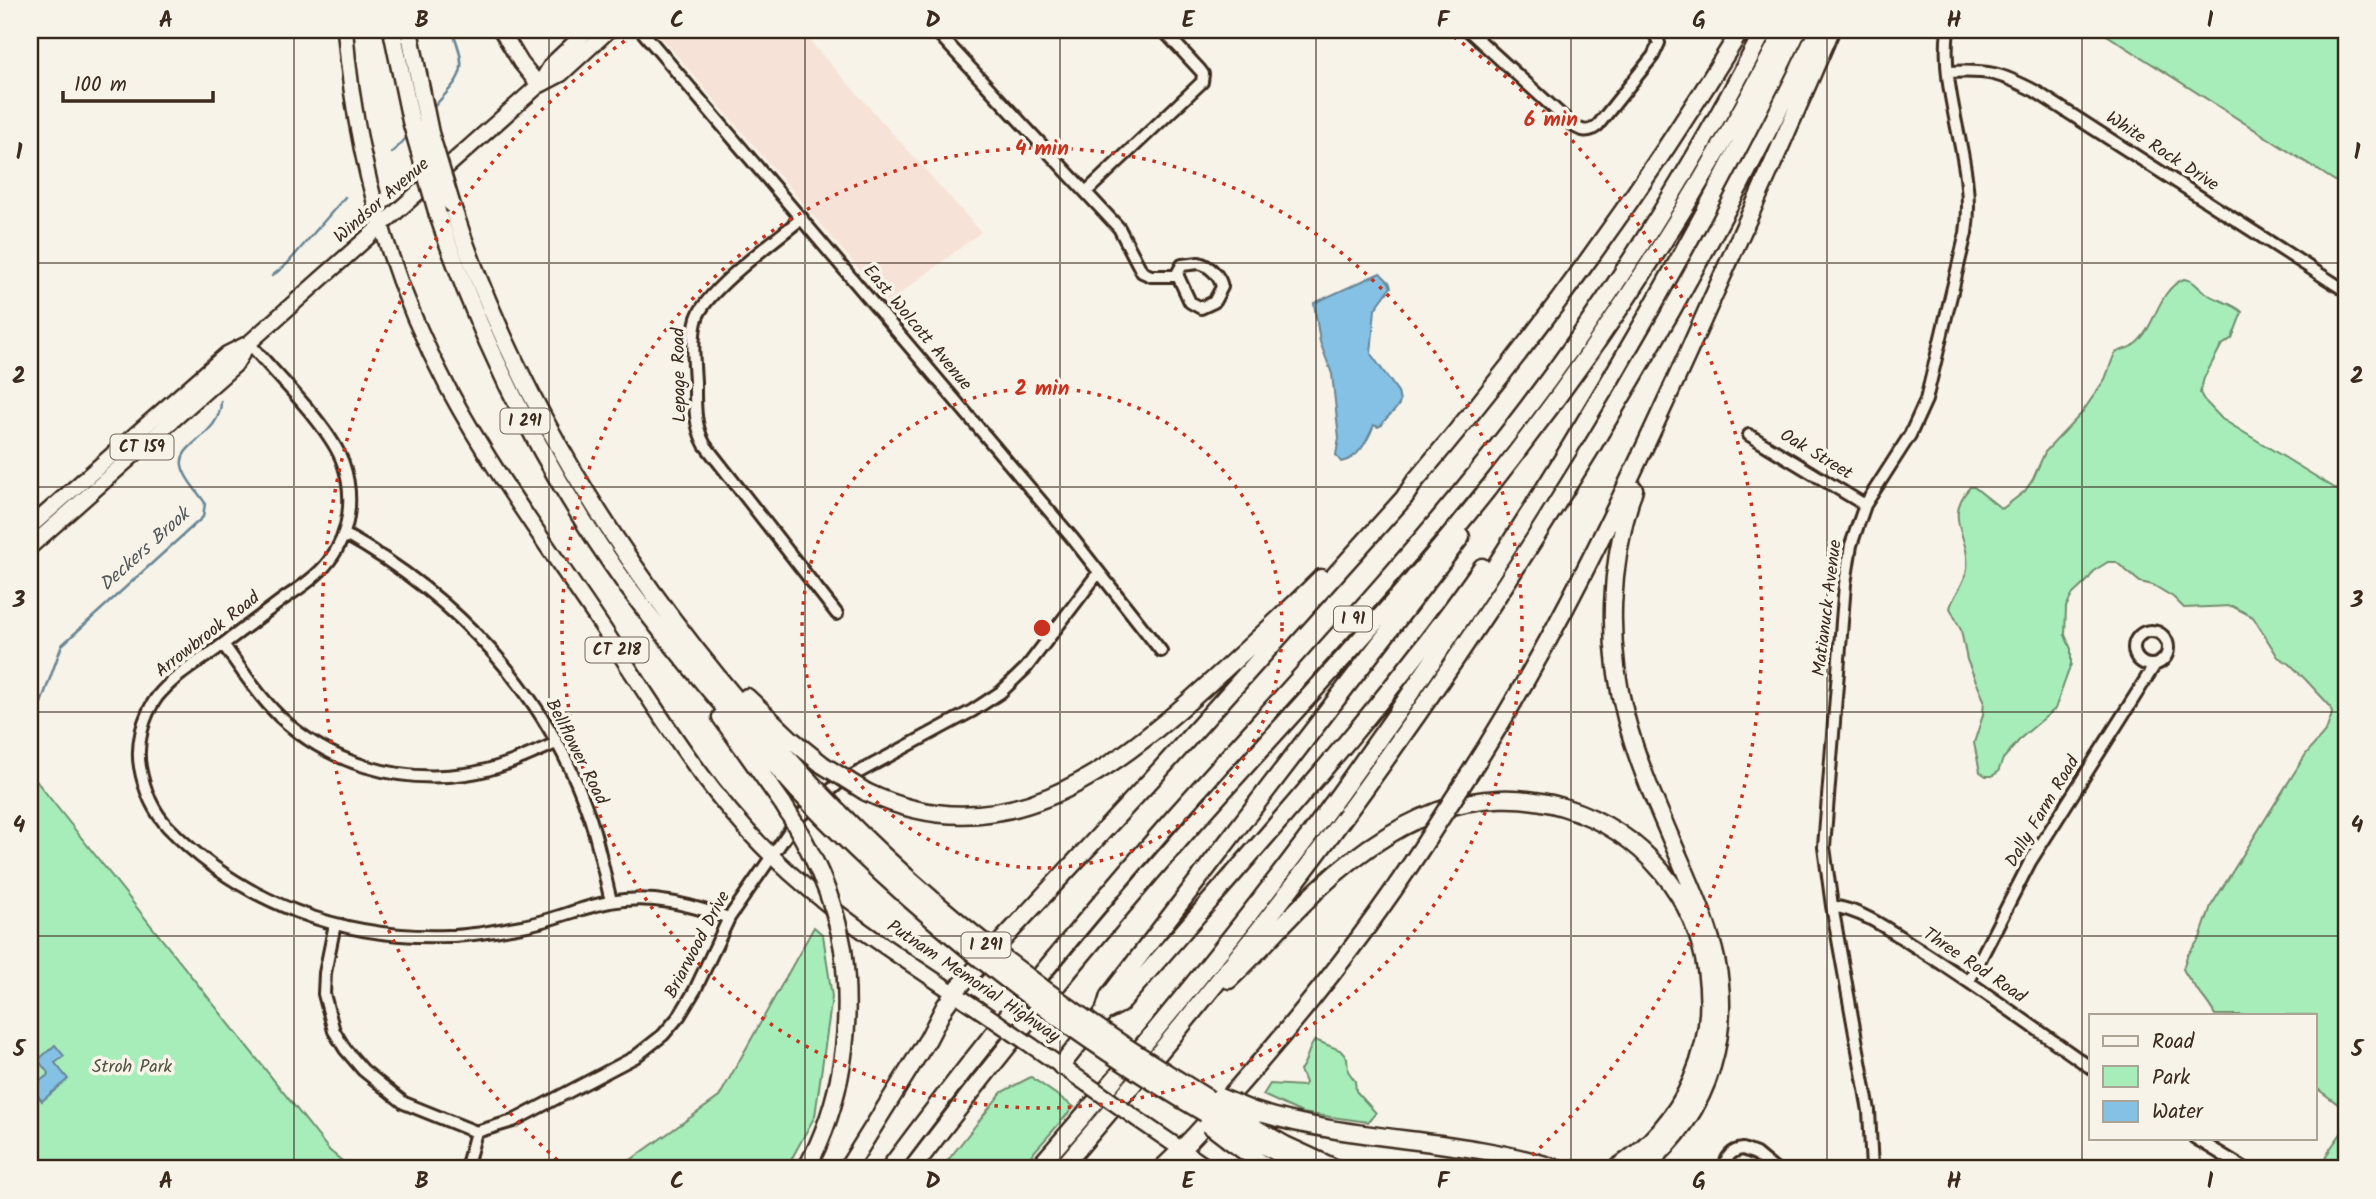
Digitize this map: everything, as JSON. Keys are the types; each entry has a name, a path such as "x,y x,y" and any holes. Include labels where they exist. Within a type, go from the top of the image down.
{"highway":[{"name":"I 291","path":"392,30 411,121 438,215 470,303 519,410 575,507 652,605 733,696 860,854 971,951 1076,1031 1162,1088 1240,1126"},
{"name":"I 291","path":"409,30 430,133 451,203 488,306 542,418 652,605"},
{"path":"848,1169 954,993 1323,590 1404,498 1415,481 1500,379 1586,266 1673,139 1741,30"},
{"name":"I 91","path":"888,1169 981,1048 1081,925 1399,568 1520,419 1576,342 1642,242 1712,125 1764,30"},
{"path":"912,1169 1068,970 1188,830 1425,565 1539,422 1657,251 1735,120 1784,30"},
{"path":"1037,1169 1200,974 1341,792 1479,591 1619,365 1692,235 1798,30"},
{"path":"1061,1169 1287,894 1360,796 1461,650 1617,404 1750,166 1818,30"},
{"path":"1161,1169 1182,1150 1273,1047 1361,937 1423,846 1513,703 1614,513 1831,30"},
{"path":"1104,1012 1120,1004 1328,765 1399,678 1479,571 1619,365"},
{"path":"1642,1169 1676,1136 1702,1093 1717,1046 1722,1002 1712,939 1636,753 1624,712 1615,659 1613,607 1618,556 1630,502 1657,421"},
{"path":"1061,1066 1104,1012 1109,996 1452,550 1514,464 1539,422"},
{"path":"652,605 757,708 823,765 866,792 925,812 976,816 997,813 1037,802 1091,777 1138,746 1288,611 1399,494 1415,481"},
{"path":"652,605 669,646 783,804 806,843 824,881 837,921 843,949 847,1010 841,1070 826,1124 806,1169"},
{"name":"I 291","path":"804,786 986,945 1087,1021 1184,1083 1240,1126"},
{"path":"1200,1003 1234,975 1301,905 1331,878 1379,842 1415,821 1448,807 1489,799 1535,801 1580,813 1621,834 1644,852 1668,879 1685,905 1697,931 1709,983 1705,1044 1688,1090 1658,1133 1639,1152 1615,1169"},
{"path":"1240,1126 1307,1125 1507,1156 1558,1169"},
{"path":"1240,1126 1269,1169"},
{"path":"1240,1126 1308,1169"},
{"path":"1240,1126 1337,1169"}],"main road":[{"name":"Putnam Memorial Highway","path":"345,30 358,128 381,227 396,272 423,336 449,390 476,436 701,773 732,813 771,855 838,912 1210,1169"},
{"path":"501,30 521,63 539,85"},
{"name":"Windsor Avenue","path":"539,85 552,64 588,30"},
{"name":"Windsor Avenue","path":"30,547 185,400 227,354 249,343 539,85 561,74 609,30"},
{"name":"Windsor Avenue","path":"30,527 185,400"}],"street":[{"name":"East Wolcott Avenue","path":"641,30 1099,572 1112,593 1161,651"},
{"path":"935,30 1124,234 1142,272 1151,276 1178,276"},
{"path":"1086,192 1199,87 1203,79 1200,69 1163,30"},
{"path":"1468,30 1570,123 1584,131 1592,131 1654,56 1660,43 1653,30"},
{"name":"Matianuck Avenue","path":"1872,1169 1872,1136 1866,1088 1832,906 1824,833 1847,563 1865,505 1910,435 1926,400 1966,233 1968,181 1948,72 1948,30"},
{"name":"White Rock Drive","path":"1948,72 2003,74 2035,91 2346,291"},
{"name":"Lepage Road","path":"802,218 703,304 694,338 696,416 700,436 705,445 837,614"},
{"path":"1202,264 1217,276 1222,290 1210,305 1198,308 1190,302 1178,276 1182,265 1202,264"},
{"name":"Arrowbrook Road","path":"249,343 331,439 342,461 349,486 349,510 344,534 329,561 307,583 177,678 157,698 140,738 139,761 150,801 162,820 187,846 226,877 288,908 335,924 391,934 453,936 542,922 611,901 672,901 729,918"},
{"name":"Oak Street","path":"1749,435 1865,505"},
{"name":"Bellflower Road","path":"344,534 382,555 426,587 469,625 508,669 534,706 574,778 591,819 611,901"},
{"name":"Briarwood Drive","path":"476,1132 513,1121 648,1049 680,1015 695,990 729,918 799,817 824,793 972,711 1007,687 1026,668 1099,572"},
{"path":"223,644 278,715 318,747 353,763 390,773 430,778 506,764 556,743"},
{"name":"Dally Farm Road","path":"1969,981 2030,862 2154,666"},
{"name":"Three Rod Road","path":"1832,906 1851,908 1873,920 1969,981 2089,1067"},
{"path":"335,924 325,973 324,994 334,1031 363,1070 404,1103 476,1132 466,1169"},
{"path":"2198,1140 2246,1169"},
{"path":"1725,1169 1727,1158 1740,1149 1756,1154 1774,1169"}],"shaded area":[{"path":"655,30 800,30 981,232 888,303"}],"green space":[{"path":"2099,30 2346,30 2346,188"},
{"path":"2187,280 2242,312 2232,338 2221,346 2204,378 2200,393 2204,400 2222,419 2346,495 2346,1169 2320,1169 2342,1132 2345,1117 2339,1105 2316,1088 2316,1014 2214,1014 2183,969 2187,956 2200,938 2211,906 2306,754 2326,731 2332,714 2331,707 2306,680 2290,664 2278,657 2253,617 2232,606 2184,608 2173,597 2153,585 2140,582 2116,562 2108,562 2095,570 2072,595 2066,607 2065,635 2071,649 2071,664 2055,709 2022,737 2003,759 1998,772 1992,776 1980,772 1974,743 1983,715 1984,700 1967,660 1961,630 1950,608 1967,569 1958,518 1962,498 1970,487 1974,487 2002,509 2025,491 2045,452 2081,414 2105,379 2115,353 2133,346 2142,337 2162,300 2175,284"},
{"name":"Stroh Park","path":"30,773 330,1151 352,1169 30,1169"},
{"path":"814,927 823,935 832,997 815,1116 786,1169 618,1169 719,1097"},
{"path":"1315,1040 1340,1050 1347,1058 1348,1071 1355,1081 1356,1091 1376,1113 1368,1122 1302,1113 1263,1095 1270,1084 1303,1086 1305,1083 1300,1070"},
{"path":"1031,1077 1074,1107 1019,1169 941,1169 1002,1092"}],"water":[{"path":"1380,273 1391,287 1375,309 1371,354 1398,392 1400,402 1382,425 1374,425 1358,453 1341,462 1336,455 1339,438 1332,374 1320,342 1314,303"},
{"path":"55,1045 64,1056 55,1063 68,1079 42,1101 31,1088 49,1074 38,1060"}],"waterway":[{"name":"Deckers Brook","path":"432,109 460,74 461,56 452,30"},
{"name":"Deckers Brook","path":"392,153 409,135"},
{"name":"Deckers Brook","path":"272,276 287,264 345,197"},
{"name":"Deckers Brook","path":"30,714 41,703 62,645 203,517 205,503 185,475 183,457 214,423 221,401"}]}
